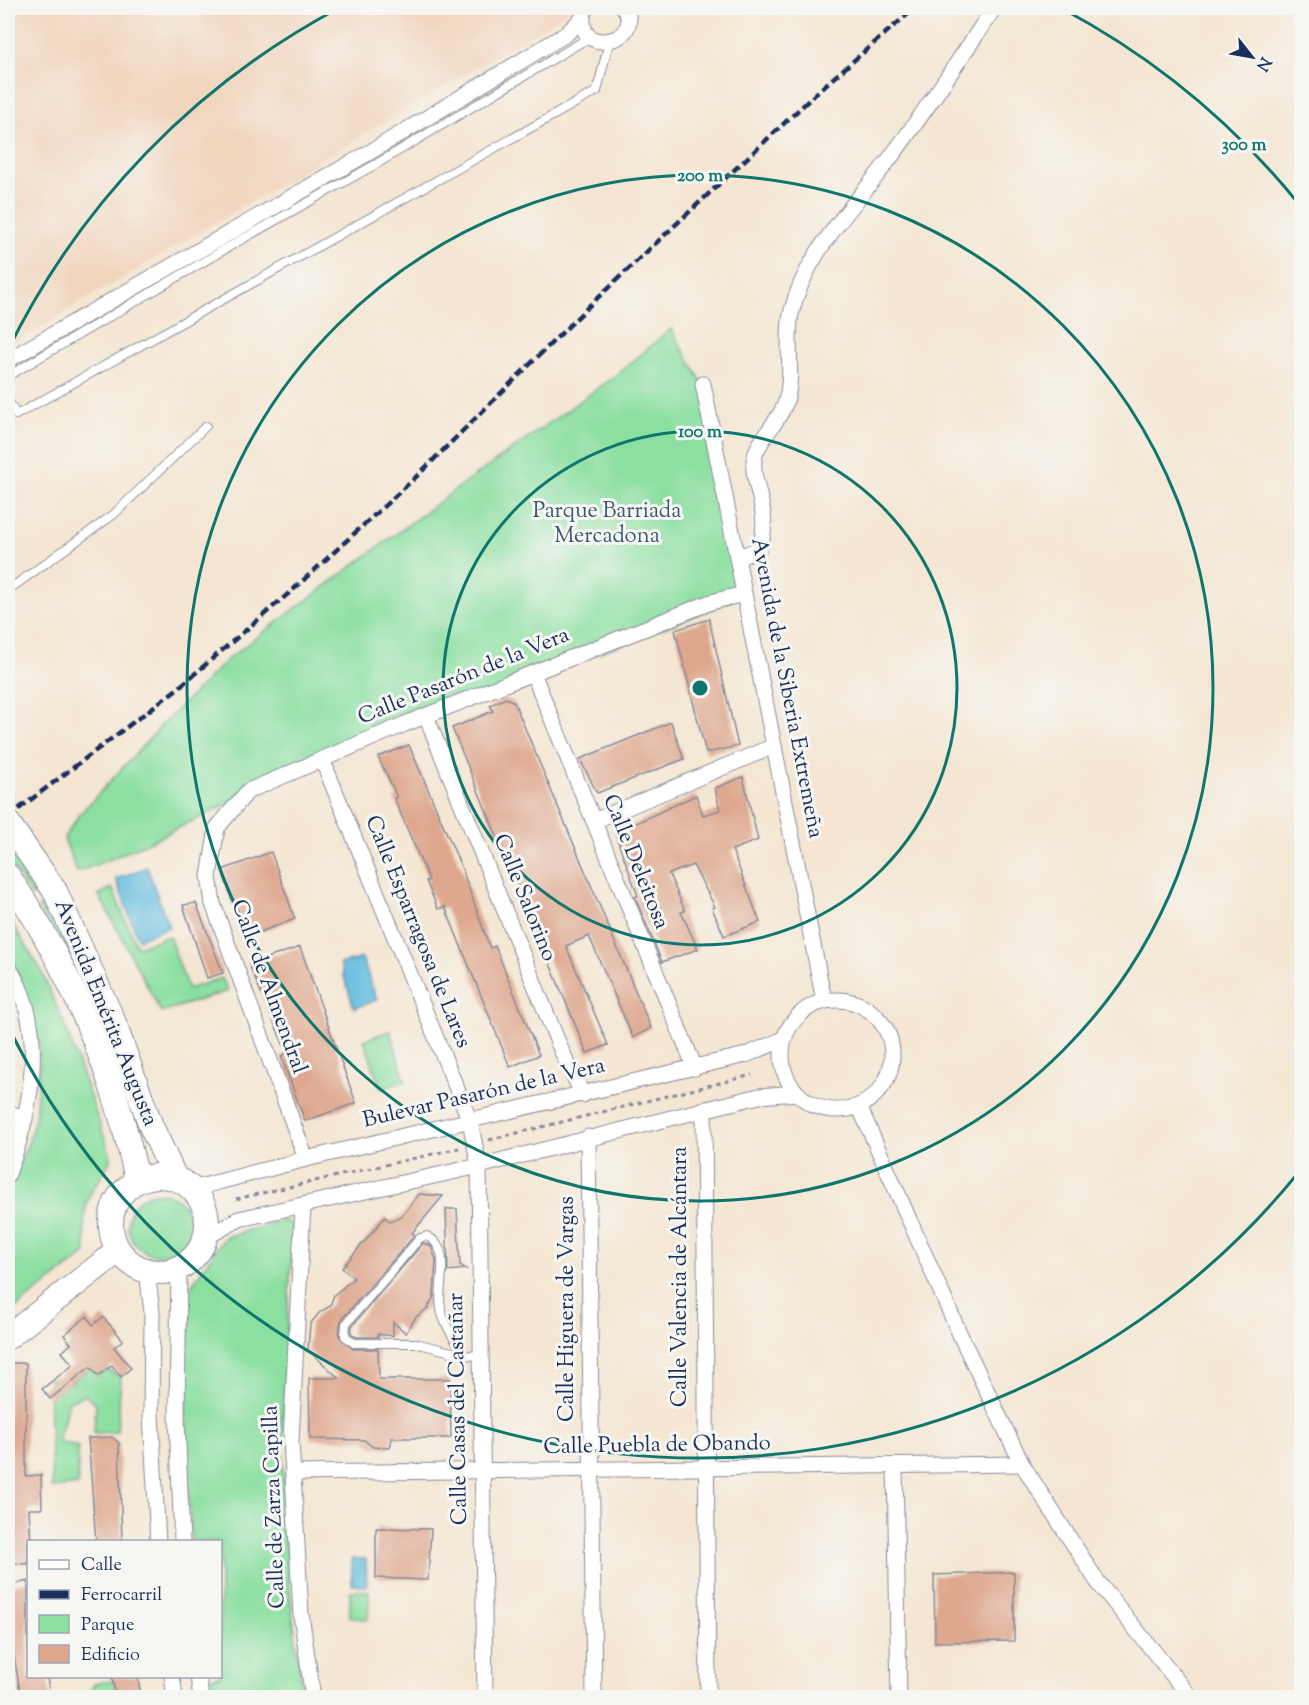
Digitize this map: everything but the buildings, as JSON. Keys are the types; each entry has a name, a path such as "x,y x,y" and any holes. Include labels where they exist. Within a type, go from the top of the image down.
{"main road":[{"name":"Avenida Emérita Augusta","path":"8,823 55,891 114,1023 151,1126 184,1183"},
{"name":"Avenida Emérita Augusta","path":"8,876 28,906 63,974 110,1079 127,1132 137,1180"},
{"path":"156,1175 184,1183 206,1211 205,1238 195,1256 179,1268 163,1272 147,1271 131,1263 118,1251 112,1239 111,1211 126,1188 137,1180 156,1175"},
{"path":"8,1337 118,1251"}],"street":[{"path":"583,13 584,29 590,37 609,42 625,31 628,21 624,8"},
{"path":"737,558 759,549 764,536 765,519 755,456 785,403 791,376 788,345 792,313 805,276 826,238 888,161 994,8"},
{"path":"8,360 370,152 566,34 583,13"},
{"name":"Avenida de la Siberia Extremeña","path":"703,384 824,1000"},
{"name":"Calle Pasarón de la Vera","path":"217,828 248,791 426,716 711,602 744,594"},
{"name":"Calle Deleitosa","path":"533,673 695,1068"},
{"name":"Calle Salorino","path":"426,716 562,1053 583,1095"},
{"path":"594,821 774,746"},
{"name":"Calle Esparragosa de Lares","path":"322,759 470,1121"},
{"name":"Calle de Almendral","path":"217,828 209,876 213,904 306,1159"},
{"path":"8,967 20,993 30,1032 32,1080 25,1119 8,1174"},
{"path":"844,999 862,1005 878,1016 888,1033 893,1062 887,1080 875,1096 859,1106 830,1110 812,1105 796,1093 786,1077 781,1058 784,1039 792,1022 806,1008 824,1000 844,999"},
{"name":"Bulevar Pasarón de la Vera","path":"184,1183 232,1180 306,1159 746,1055 784,1039"},
{"path":"205,1238 239,1219 480,1166 588,1137 759,1096 796,1093"},
{"path":"859,1106 962,1339 1022,1464 1097,1581 1191,1698"},
{"name":"Calle Valencia de Alcántara","path":"704,1109 708,1698"},
{"path":"8,1112 25,1119"},
{"name":"Calle Casas del Castañar","path":"470,1121 480,1166 485,1698"},
{"name":"Calle Higuera de Vargas","path":"588,1137 594,1698"},
{"name":"Calle de Zarza Capilla","path":"303,1206 291,1441 301,1614 313,1698"},
{"path":"179,1268 177,1406 182,1540"},
{"path":"147,1271 152,1312 151,1415 158,1540"},
{"name":"Calle Puebla de Obando","path":"292,1473 1022,1464"},
{"path":"895,1466 899,1698"},
{"path":"172,1678 175,1698"},
{"path":"198,1678 201,1698"}],"lane":[{"path":"8,376 378,163 590,37"},
{"path":"8,400 16,415 597,91 609,42"},
{"path":"8,590 113,515 206,426"},
{"path":"464,1355 441,1310 442,1252 437,1241 428,1236 420,1238 346,1324 345,1336 354,1343 415,1343 464,1355 482,1356"}],"path":[{"path":"746,1055 759,1096"},
{"path":"236,1200 475,1144 752,1075"},
{"path":"232,1180 239,1219"}],"shaded area":[{"path":"8,8 576,8 8,346"}],"green space":[{"name":"Parque Barriada Mercadona","path":"671,329 703,384 744,594 640,637 429,716 325,758 171,832 77,872 64,838 79,815 165,722 229,658 455,490 618,374"},
{"path":"8,840 41,889 32,896 8,860"},
{"path":"112,888 137,947 169,936 188,989 222,978 228,991 161,1012 99,895"},
{"path":"49,902 118,1061 150,1159 148,1162 144,1162 39,907"},
{"path":"8,917 40,968 66,1029 111,1156 88,1200 84,1223 86,1254 8,1314 8,1191 29,1141 35,1118 40,1062 39,1043 17,971 8,955"},
{"path":"390,1031 405,1081 381,1089 364,1040"},
{"path":"159,1193 171,1195 181,1202 188,1212 190,1224 188,1236 181,1246 171,1253 159,1255 147,1253 137,1246 130,1236 128,1224 130,1212 137,1202 147,1195"},
{"path":"284,1220 293,1226 283,1456 290,1594 304,1697 215,1697 211,1678 222,1678 222,1540 191,1540 185,1401 186,1293 225,1237"},
{"path":"90,1367 98,1376 106,1369 121,1377 117,1432 94,1433 96,1403 85,1395 69,1401 58,1441 78,1447 78,1485 52,1488 49,1379 64,1377 69,1384"},
{"path":"350,1591 369,1591 368,1619 350,1618"},
{"path":"113,1681 116,1697 86,1698 95,1683"}],"water":[{"path":"147,867 169,927 138,939 116,879"},
{"path":"362,958 377,1000 354,1008 340,964"},
{"path":"352,1559 366,1559 367,1586 352,1585"}],"railway":[{"path":"8,817 177,689 295,588 418,475 593,302 824,86 915,8"}]}
